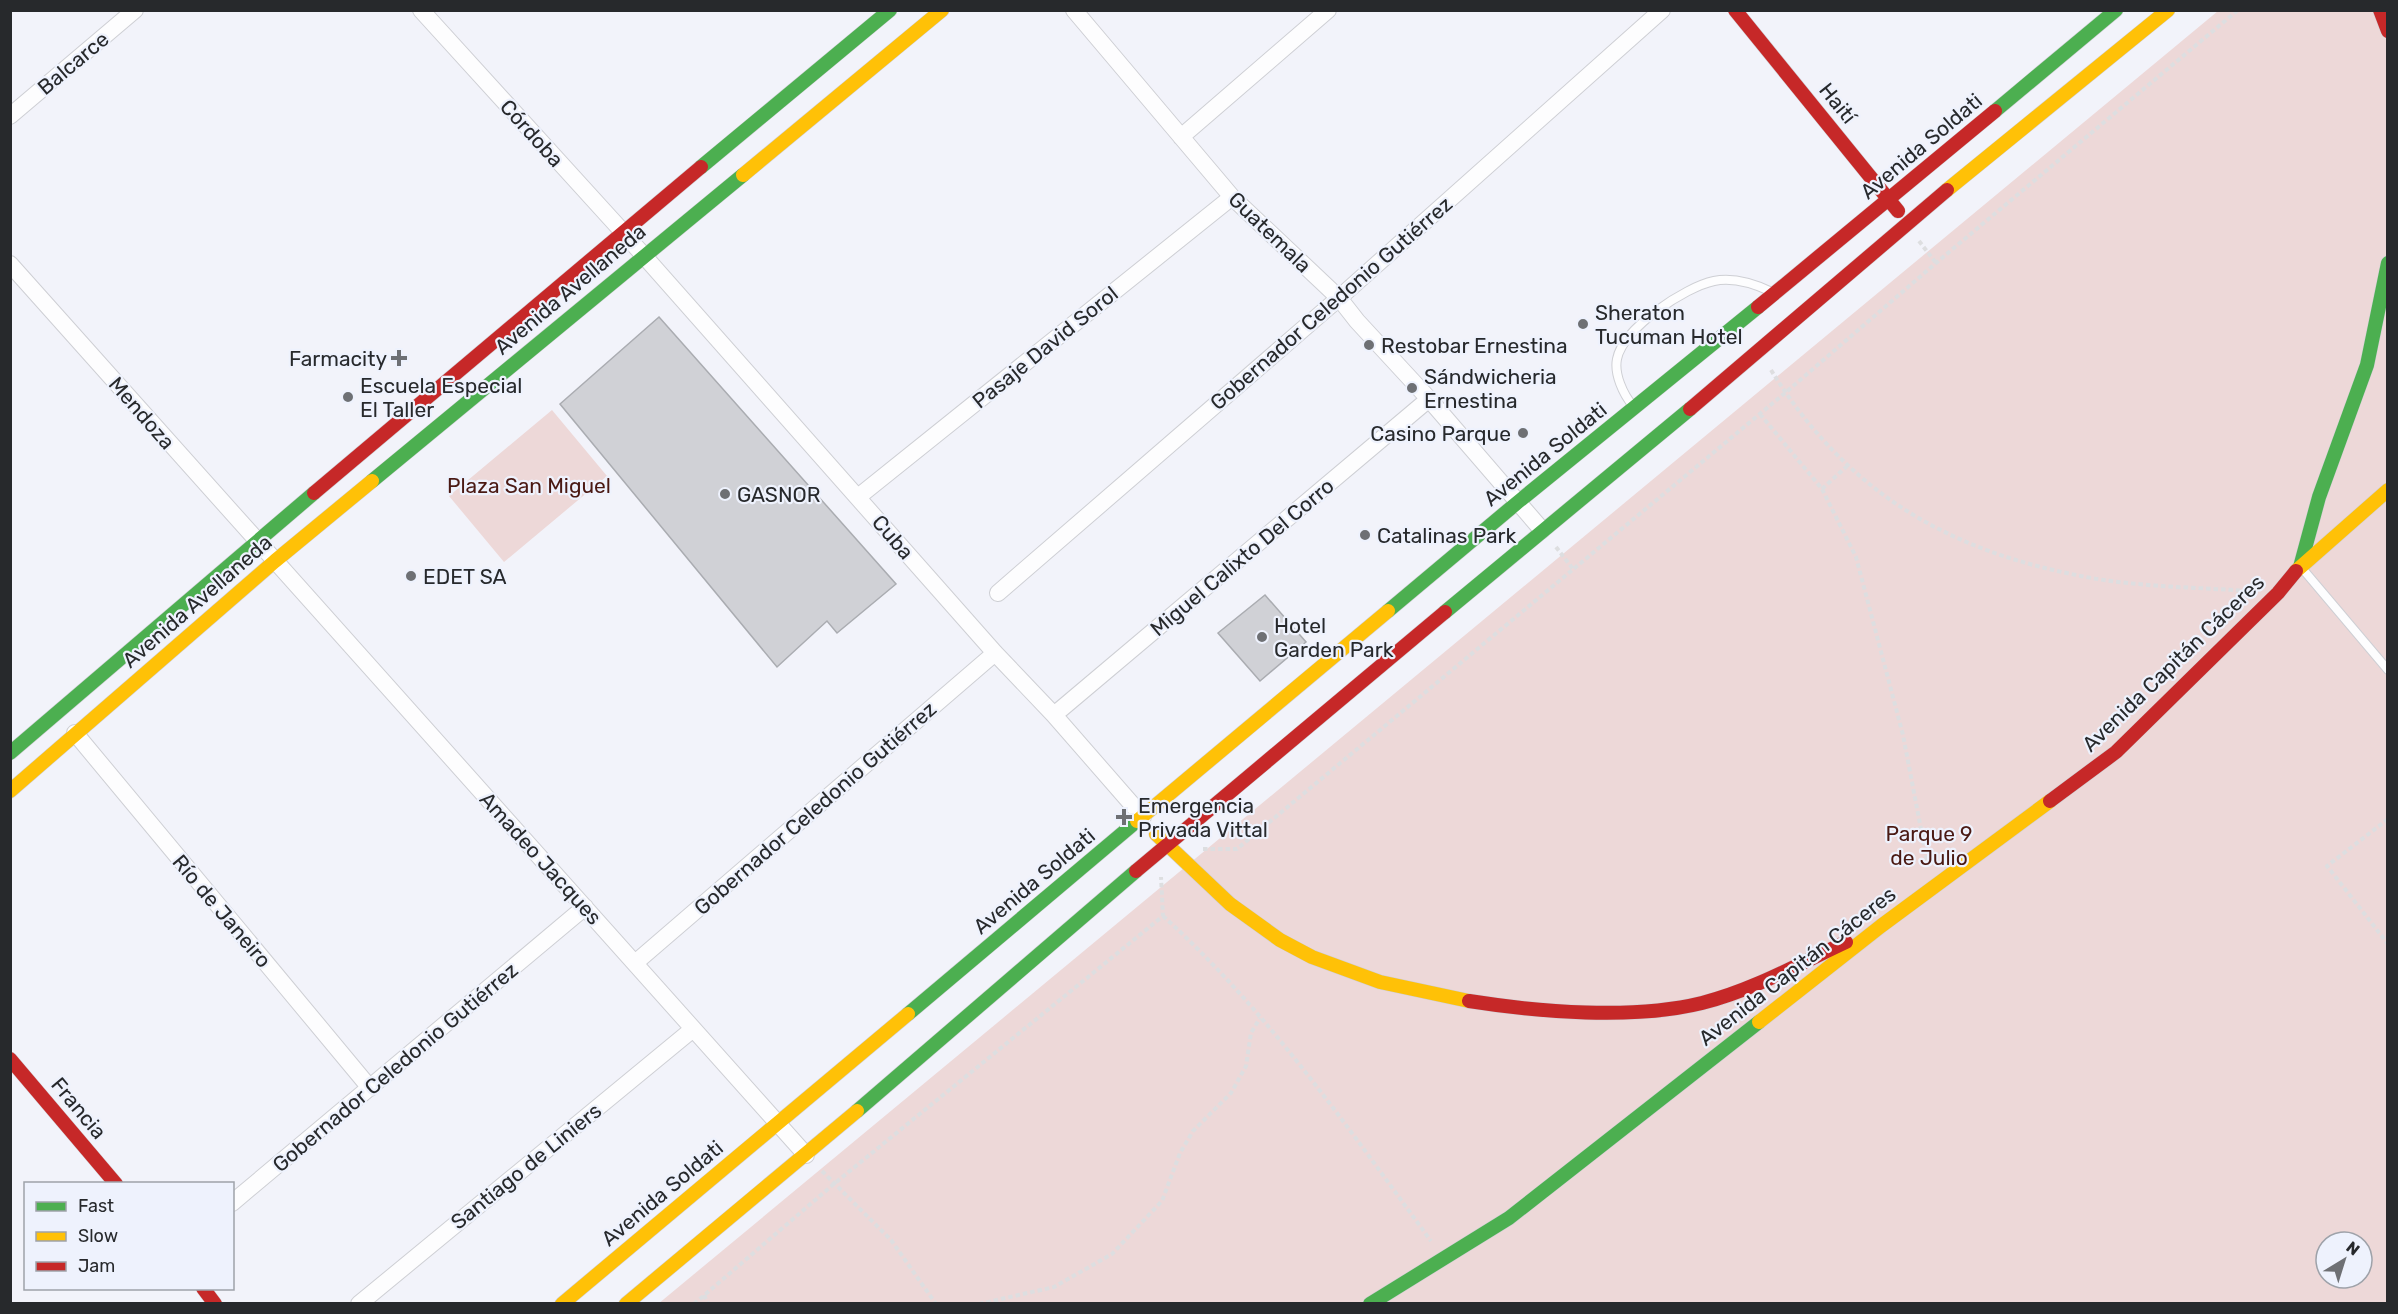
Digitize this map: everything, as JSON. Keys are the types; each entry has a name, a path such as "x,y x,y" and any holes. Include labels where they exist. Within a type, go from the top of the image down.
{"main road":[{"name":"Avenida Avellaneda","path":"10,753 255,541 622,231 890,10"},
{"name":"Avenida Avellaneda","path":"10,791 275,561 942,10"},
{"name":"Avenida Soldati","path":"562,1304 1518,502 1891,199 2116,10"},
{"path":"626,1304 806,1155 1165,845 1760,351 1906,223 2168,10"},
{"path":"2380,10 2388,31"},
{"name":"Haití","path":"1741,12 1891,199 1906,223"},
{"path":"2300,567 2319,497 2367,365 2388,263"},
{"name":"Avenida Capitán Cáceres","path":"1370,1304 1509,1218 1881,926 2116,752 2278,593 2300,567 2388,490"},
{"path":"1143,817 1165,845 1227,902 1280,940 1340,969 1401,989 1525,1008 1632,1013 1684,1007 1735,992 1881,926"},
{"name":"Francia","path":"10,1059 114,1182"},
{"path":"204,1290 215,1304"}],"street":[{"name":"Balcarce","path":"10,116 135,10"},
{"name":"Córdoba","path":"421,10 643,256"},
{"name":"Guatemala","path":"1074,10 1232,197 1339,298 1542,530"},
{"path":"1181,137 1328,10"},
{"name":"Gobernador Celedonio Gutiérrez","path":"998,592 1339,298 1662,10"},
{"name":"Pasaje David Sorol","path":"858,497 1232,197"},
{"name":"Cuba","path":"643,256 1143,817"},
{"name":"Mendoza","path":"10,264 275,561"},
{"name":"Miguel Calixto Del Corro","path":"1054,715 1429,399"},
{"name":"Amadeo Jacques","path":"275,561 806,1155"},
{"name":"Gobernador Celedonio Gutiérrez","path":"635,963 995,653"},
{"name":"Río de Janeiro","path":"75,733 370,1088"},
{"name":"Gobernador Celedonio Gutiérrez","path":"234,1201 585,907"},
{"name":"Santiago de Liniers","path":"359,1304 693,1029"}],"lane":[{"path":"1634,408 1627,399 1618,376 1616,360 1622,344 1639,326 1692,288 1716,281 1755,285 1775,293"},
{"path":"2300,567 2388,670"}],"path":[{"path":"1443,1258 1323,1092 1260,1018 1187,938 1163,916 1161,876 1194,849 1237,849 1760,414 1936,262 2238,10"},
{"path":"1906,223 1936,262"},
{"path":"1760,351 1785,393 1847,466 1876,492 1912,516 1951,535 2007,557 2076,575 2135,583 2278,593"},
{"path":"1760,414 1822,489 1856,557 1903,735 1932,889"},
{"path":"1822,489 1847,466"},
{"path":"2388,819 2327,866 2388,944"},
{"path":"694,1304 834,1184 1163,916"},
{"path":"979,1304 1054,1287 1112,1254 1162,1201 1180,1153 1193,1131 1232,1093 1246,1066 1251,1033 1260,1018"},
{"path":"806,1155 891,1240 936,1304"},
{"path":"704,1295 708,1304"}],"green space":[{"name":"Parque 9 de Julio","path":"2218,11 2387,11 2387,1303 658,1304"},
{"name":"Plaza San Miguel","path":"552,410 607,476 504,562 449,496"}],"building":[{"name":"GASNOR","path":"659,317 896,584 837,633 827,621 777,667 560,404"},
{"name":"Hotel Garden Park","path":"1265,595 1306,642 1260,681 1218,633"}],"traffic: fast":[{"path":"701,167 890,10"},
{"path":"1995,111 2116,10"},
{"path":"372,481 743,175"},
{"path":"2300,567 2319,497 2367,365 2388,263"},
{"path":"1388,611 1758,307"},
{"path":"1445,612 1690,409"},
{"path":"10,753 314,493"},
{"path":"908,1014 1137,821"},
{"path":"857,1111 1136,871"},
{"path":"1370,1304 1509,1218 1759,1022"}],"traffic: slow":[{"path":"743,175 942,10"},
{"path":"1947,190 2168,10"},
{"path":"10,791 275,561 372,481"},
{"path":"2296,571 2388,490"},
{"path":"1137,821 1388,611"},
{"path":"1759,1022 1881,926 2050,801"},
{"path":"1156,834 1230,904 1280,940 1312,957 1380,982 1469,1001"},
{"path":"562,1304 908,1014"},
{"path":"626,1304 857,1111"}],"traffic: jam":[{"path":"1735,10 1898,211"},
{"path":"2380,10 2388,31"},
{"path":"1758,307 1995,111"},
{"path":"314,493 701,167"},
{"path":"1690,409 1947,190"},
{"path":"2050,801 2116,752 2278,593 2296,571"},
{"path":"1136,871 1445,612"},
{"path":"1469,1001 1586,1013 1675,1008 1721,998 1776,976 1846,942"},
{"path":"10,1059 114,1182"},
{"path":"204,1290 215,1304"}],"place":[{"name":"Sheraton Tucuman Hotel","path":"1583,324"},
{"name":"Restobar Ernestina","path":"1369,345"},
{"name":"Farmacity","path":"399,358"},
{"name":"Sándwicheria Ernestina","path":"1412,388"},
{"name":"Escuela Especial El Taller","path":"348,397"},
{"name":"Casino Parque","path":"1523,433"},
{"name":"GASNOR","path":"725,494"},
{"name":"Catalinas Park","path":"1365,535"},
{"name":"EDET SA","path":"411,576"},
{"name":"Hotel Garden Park","path":"1262,637"},
{"name":"Emergencia Privada Vittal","path":"1124,817"}]}
